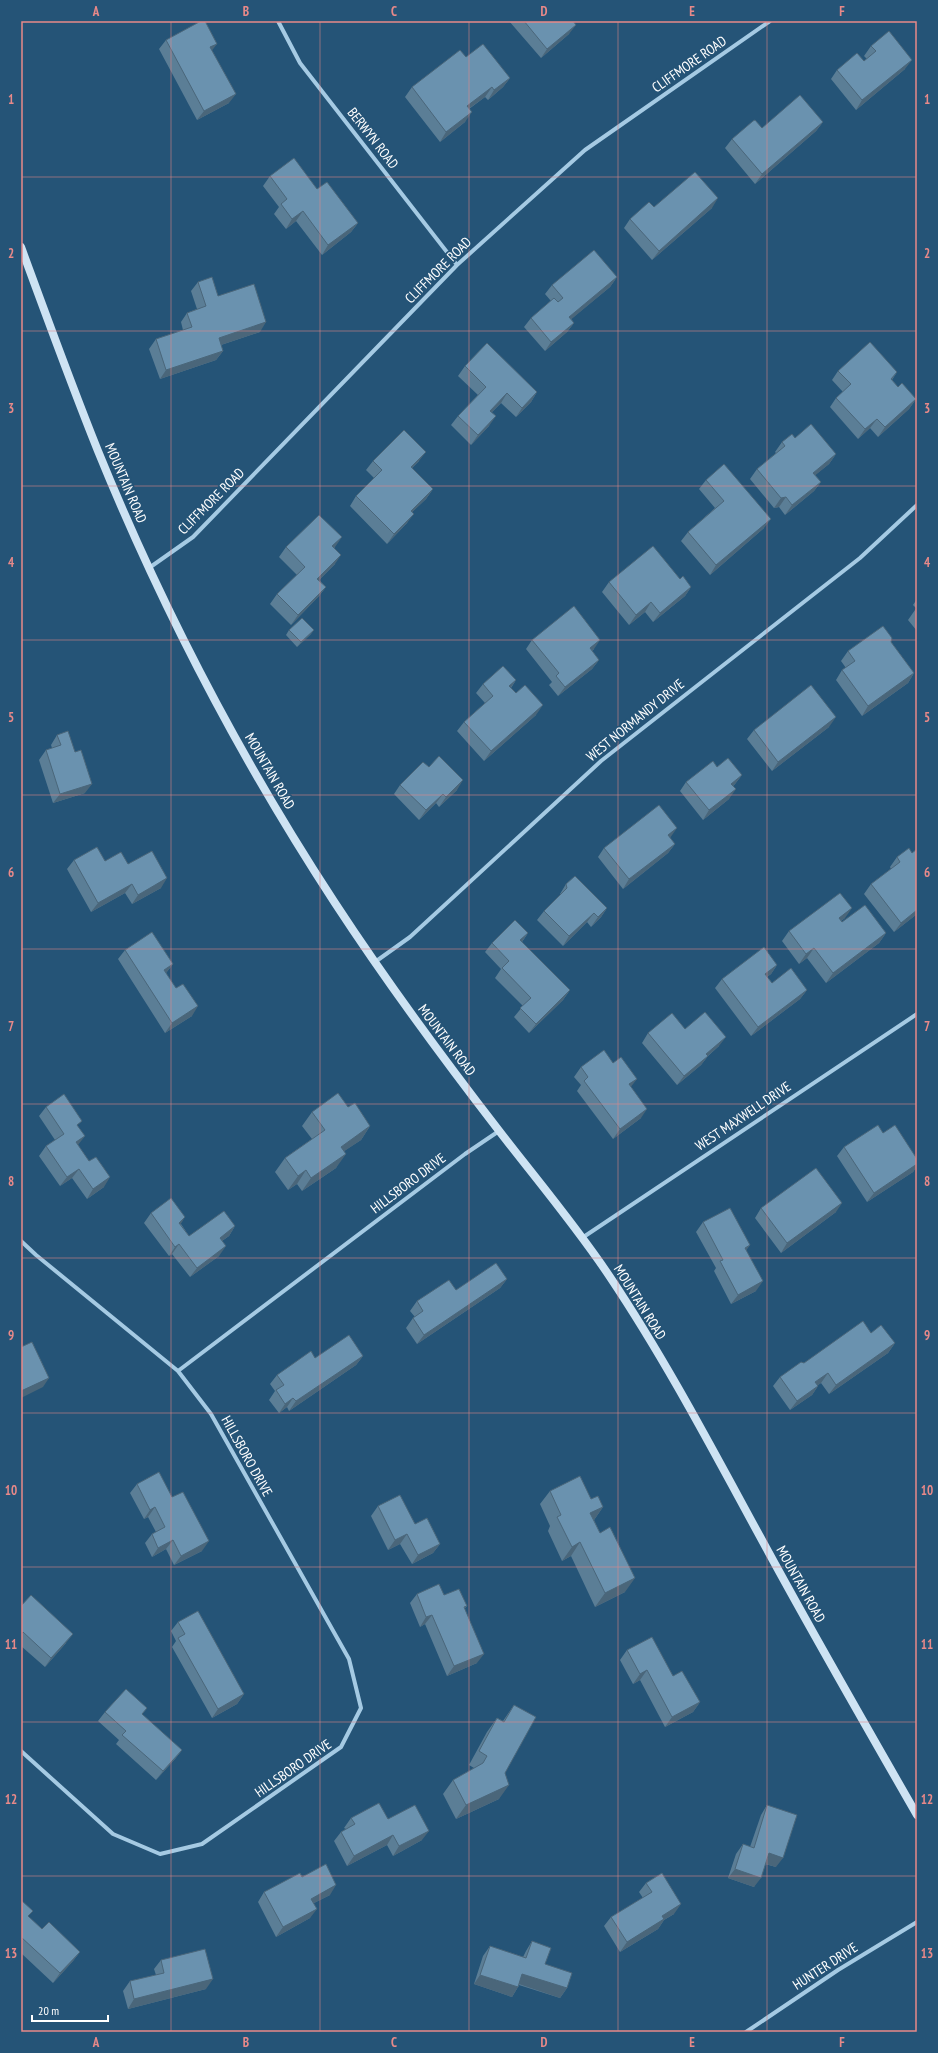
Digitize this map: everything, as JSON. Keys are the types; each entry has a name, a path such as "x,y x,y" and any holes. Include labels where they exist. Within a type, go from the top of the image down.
{"main road":[{"name":"MOUNTAIN ROAD","path":"21,247 99,453 149,568 179,631 260,781 295,842 375,962 424,1032 582,1238 610,1277 656,1351 796,1604 917,1815"}],"street":[{"name":"BERWYN ROAD","path":"278,21 300,63 457,265"},
{"name":"CLIFFMORE ROAD","path":"149,568 193,537 457,265 585,150 770,21"},
{"name":"WEST NORMANDY DRIVE","path":"375,962 410,937 601,761 860,558 917,505"},
{"name":"WEST MAXWELL DRIVE","path":"582,1238 917,1014"},
{"name":"HILLSBORO DRIVE","path":"178,1371 465,1154 499,1131"},
{"name":"HILLSBORO DRIVE","path":"21,1240 36,1255 178,1371 211,1414 349,1659 360,1708 341,1747 202,1844 160,1854 113,1834 21,1751"},
{"name":"HUNTER DRIVE","path":"746,2032 838,1970 917,1922"}],"building":[{"path":"201,21 205,21 217,44 210,47 236,94 204,111 166,40"},
{"path":"524,21 573,21 576,25 547,49"},
{"path":"889,31 912,60 862,100 837,70 857,53 864,61 876,51 871,46"},
{"path":"483,44 510,78 494,90 492,87 467,106 472,112 446,132 412,87 460,50 466,57"},
{"path":"800,95 823,122 762,174 732,139 755,120 762,128"},
{"path":"294,158 317,189 327,182 358,223 328,245 303,211 292,219 281,204 287,199 270,176"},
{"path":"695,172 718,198 659,251 630,219 649,202 654,207"},
{"path":"594,250 617,277 569,317 574,323 551,342 531,318 554,298 558,302 563,298 552,285"},
{"path":"212,277 218,296 254,284 266,322 219,338 223,351 166,370 156,339 192,327 187,313 206,306 198,282"},
{"path":"870,342 897,372 891,379 898,387 902,383 916,399 885,427 877,419 865,429 836,398 851,384 838,371"},
{"path":"487,343 537,392 522,408 507,393 490,411 496,416 478,435 458,416 486,387 465,366"},
{"path":"811,424 836,454 813,473 821,482 792,505 786,497 781,498 757,469 785,446 782,442 792,434 795,438"},
{"path":"404,430 426,452 411,467 433,489 411,511 414,514 394,534 356,496 382,470 373,461"},
{"path":"724,464 771,519 716,565 688,532 724,501 706,480"},
{"path":"319,515 342,537 332,546 341,555 317,579 326,587 298,615 277,594 305,567 286,547"},
{"path":"653,546 680,579 683,576 691,587 660,613 651,602 636,615 609,582"},
{"path":"574,606 600,640 590,648 599,660 565,687 556,676 559,673 532,640"},
{"path":"302,618 314,630 301,642 289,630"},
{"path":"883,626 892,638 891,642 914,673 868,706 842,670 855,661 848,651"},
{"path":"503,666 516,680 509,686 516,693 525,685 543,705 491,751 464,722 493,696 483,684"},
{"path":"811,685 836,717 778,762 754,730"},
{"path":"68,731 75,752 81,750 92,784 60,794 46,750 61,745 57,735"},
{"path":"439,756 463,780 446,797 443,794 426,810 400,785 423,762 429,767"},
{"path":"728,758 742,775 731,784 736,789 709,810 686,782 713,761 717,767"},
{"path":"659,805 677,828 668,835 675,844 629,879 604,848"},
{"path":"97,847 105,861 121,852 128,864 152,851 167,878 138,895 132,884 98,903 74,860"},
{"path":"909,848 912,853 917,849 917,910 901,923 871,884 900,862 897,857"},
{"path":"575,876 607,908 598,917 594,913 569,936 544,911 567,888 566,884"},
{"path":"840,893 852,908 839,918 842,922 865,905 886,933 833,973 814,948 806,954 789,931"},
{"path":"515,920 528,933 520,940 570,990 536,1024 520,1008 531,998 502,968 509,961 492,943"},
{"path":"152,932 173,964 164,970 176,988 183,984 198,1006 172,1023 125,950"},
{"path":"764,947 777,965 765,974 772,983 791,968 807,990 758,1027 722,979"},
{"path":"705,1012 726,1037 706,1054 708,1056 684,1076 648,1033 672,1013 685,1029"},
{"path":"604,1050 613,1063 621,1057 637,1079 629,1084 647,1109 620,1129 584,1081 588,1077 581,1067"},
{"path":"338,1093 348,1107 355,1103 370,1126 341,1147 346,1154 311,1178 306,1170 298,1176 285,1158 325,1130 312,1112"},
{"path":"64,1094 82,1121 77,1125 85,1136 76,1142 89,1161 96,1157 110,1177 93,1189 79,1169 67,1177 46,1146 64,1134 46,1107"},
{"path":"878,1125 883,1133 895,1125 917,1159 917,1164 874,1193 844,1147"},
{"path":"816,1168 842,1203 787,1243 761,1208"},
{"path":"171,1198 185,1217 179,1223 189,1236 224,1211 235,1226 220,1238 226,1246 197,1268 179,1244 175,1247 151,1213"},
{"path":"730,1208 750,1245 745,1248 763,1281 738,1295 720,1261 723,1260 703,1222"},
{"path":"496,1263 507,1279 424,1335 413,1318 423,1311 417,1301 449,1280 456,1290"},
{"path":"863,1321 871,1333 881,1325 895,1343 836,1385 828,1373 815,1382 818,1386 797,1401 780,1377 801,1362 804,1363"},
{"path":"349,1335 363,1356 296,1401 293,1398 285,1404 276,1390 284,1385 277,1375 311,1351 315,1358"},
{"path":"32,1342 49,1378 21,1391 21,1347"},
{"path":"159,1472 172,1497 183,1492 209,1541 181,1556 173,1540 158,1548 152,1534 165,1527 155,1507 150,1510 137,1484"},
{"path":"580,1476 591,1499 598,1496 603,1507 590,1513 600,1533 610,1527 635,1578 605,1593 580,1542 572,1547 557,1517 561,1515 550,1491"},
{"path":"400,1495 415,1524 427,1518 440,1544 418,1555 407,1534 395,1540 378,1506"},
{"path":"439,1584 444,1595 459,1589 467,1606 464,1607 484,1654 454,1666 432,1615 426,1617 417,1594"},
{"path":"31,1595 73,1634 51,1658 23,1632 21,1635 21,1606"},
{"path":"198,1611 244,1694 218,1709 178,1638 185,1634 178,1622"},
{"path":"652,1637 673,1676 682,1671 700,1702 672,1717 647,1670 640,1674 627,1650"},
{"path":"126,1689 147,1708 142,1714 182,1750 163,1771 122,1735 126,1731 105,1712"},
{"path":"514,1705 536,1717 505,1773 509,1785 466,1805 453,1780 483,1763 487,1756 479,1751 497,1718 504,1722"},
{"path":"379,1803 388,1819 415,1805 429,1831 399,1846 393,1835 354,1856 341,1832 355,1824 351,1818"},
{"path":"767,1805 797,1815 783,1858 769,1853 761,1878 735,1869 743,1844 754,1848"},
{"path":"326,1864 336,1885 311,1899 317,1909 283,1927 264,1892 300,1873 302,1877"},
{"path":"662,1873 681,1904 662,1916 664,1919 627,1942 611,1917 652,1892 646,1883"},
{"path":"21,1900 33,1911 28,1916 42,1929 49,1922 80,1952 60,1973 21,1937"},
{"path":"532,1941 551,1948 545,1964 572,1973 567,1988 522,1974 518,1987 480,1975 490,1946 526,1958"},
{"path":"205,1949 213,1979 134,1999 130,1981 164,1973 161,1960"}]}
